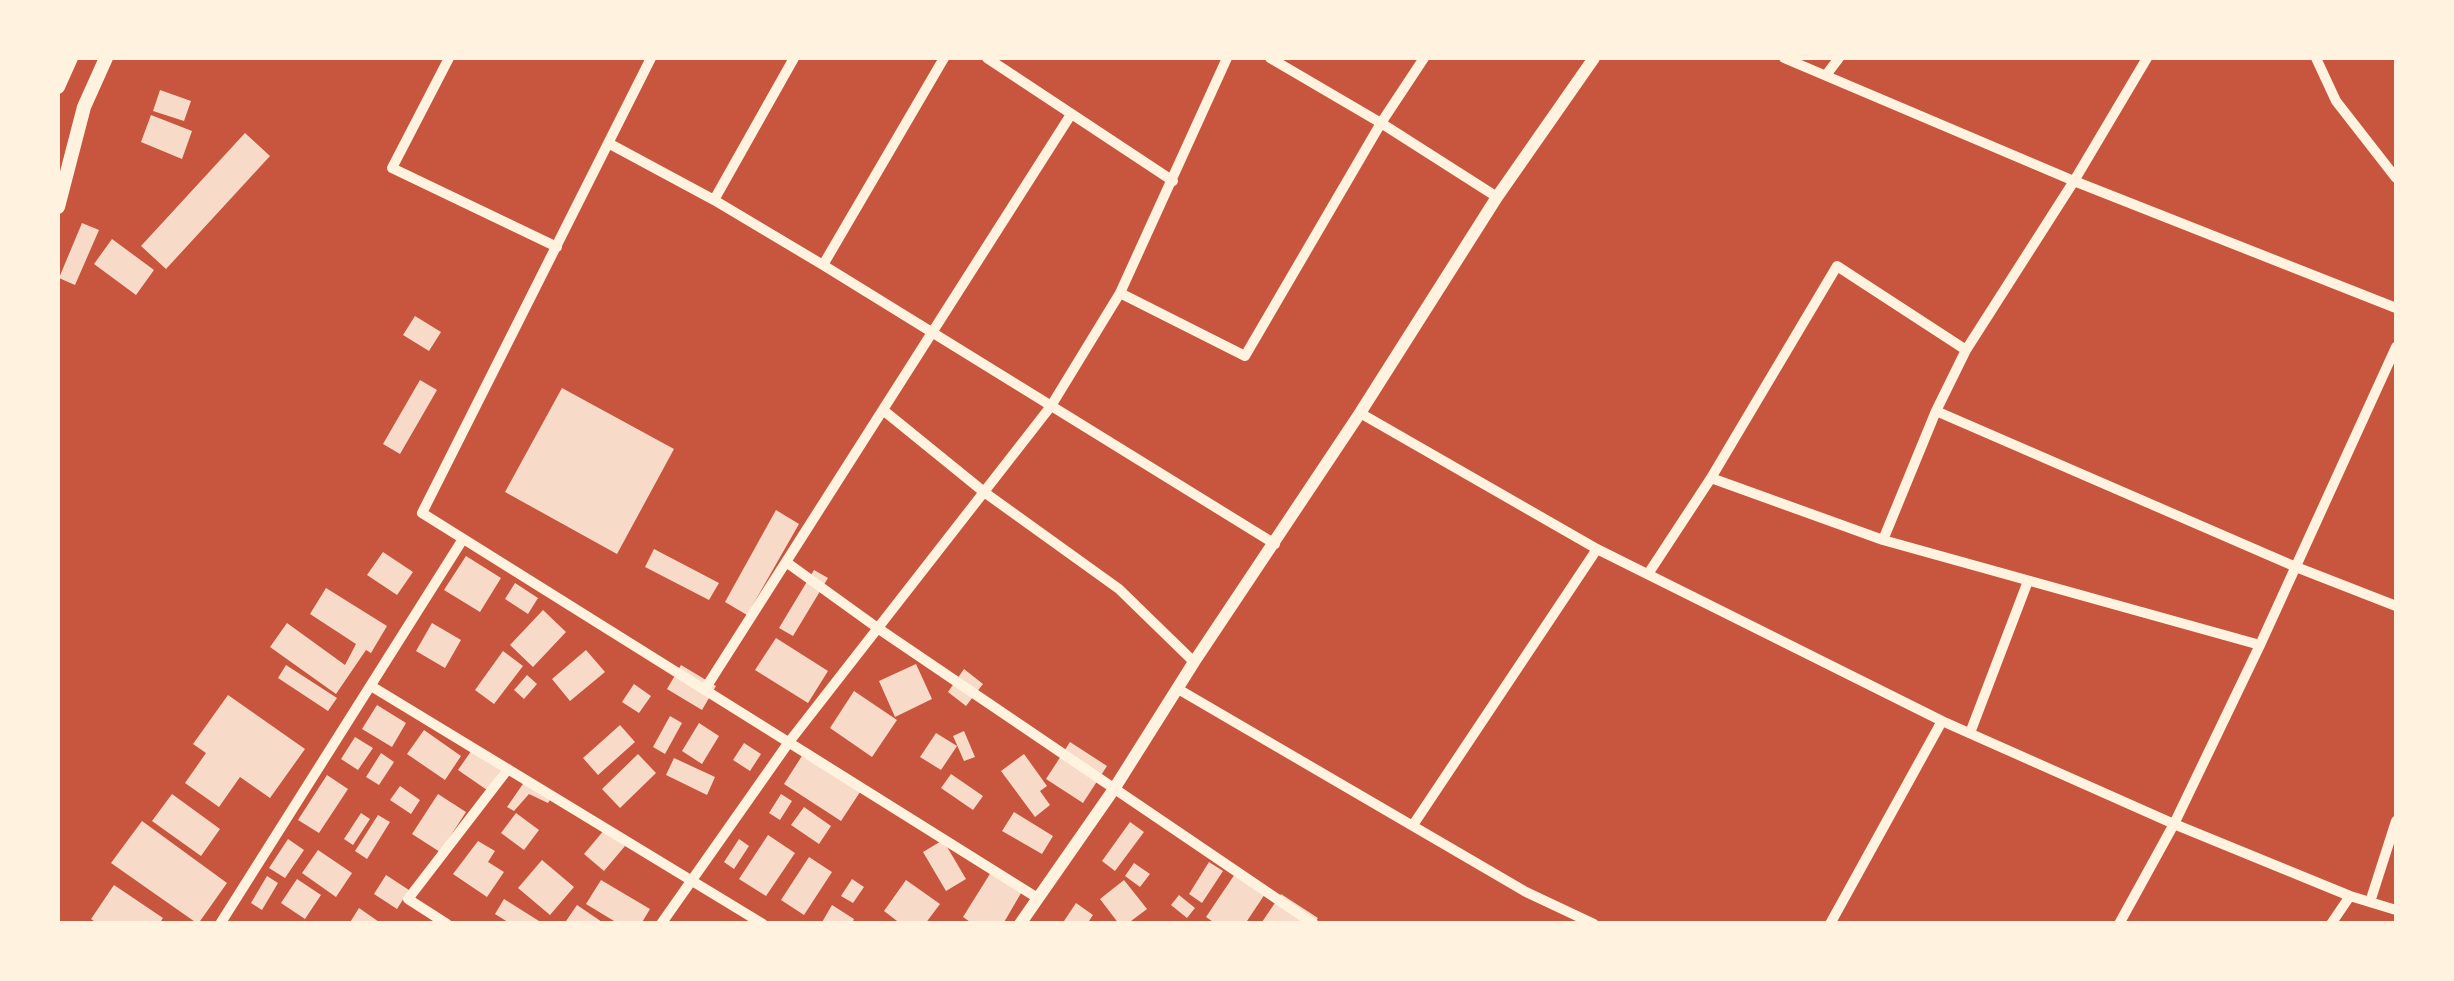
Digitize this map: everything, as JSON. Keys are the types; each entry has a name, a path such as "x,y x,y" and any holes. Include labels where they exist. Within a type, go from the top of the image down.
{"main road":[{"path":"58,87 71,58"},
{"path":"58,208 84,107 106,58"}],"street":[{"path":"449,58 392,168 558,246"},
{"path":"651,58 422,513 1036,897"},
{"path":"714,200 794,58"},
{"path":"823,265 944,58"},
{"path":"987,58 1172,181"},
{"path":"661,924 789,742 1050,406 1120,293 1227,58"},
{"path":"1270,58 1497,196"},
{"path":"1120,293 1245,356 1381,123 1424,58"},
{"path":"1020,924 1275,544 1497,196 1594,58"},
{"path":"1784,58 2074,181 2396,308"},
{"path":"1826,76 1839,58"},
{"path":"1883,540 1936,411 1966,350 2147,58"},
{"path":"2316,58 2336,102 2396,178"},
{"path":"705,689 1070,116"},
{"path":"610,144 823,265 1275,544"},
{"path":"1648,574 1711,478 1837,266 1966,350"},
{"path":"2119,924 2174,824 2260,646 2396,347"},
{"path":"884,410 984,492 1120,589 1194,662"},
{"path":"1936,411 2296,567 2396,606"},
{"path":"1360,413 1597,549 1942,721 2174,824 2350,896 2396,910"},
{"path":"1711,478 1883,540 2260,646"},
{"path":"220,924 464,540"},
{"path":"1412,825 1597,549"},
{"path":"786,562 1314,924"},
{"path":"1970,733 2028,581"},
{"path":"372,686 763,924"},
{"path":"1178,690 1526,892 1594,924"},
{"path":"1830,924 1942,721"},
{"path":"447,924 408,898 508,769"},
{"path":"2370,902 2396,821"},
{"path":"2331,924 2350,896"}],"building":[{"path":"160,90 191,101 184,121 153,111"},
{"path":"151,115 192,131 182,159 141,142"},
{"path":"245,133 270,156 166,269 141,246"},
{"path":"82,223 99,230 75,285 59,278"},
{"path":"112,239 154,270 136,295 94,264"},
{"path":"415,316 441,332 429,351 403,335"},
{"path":"420,380 437,390 400,454 383,444"},
{"path":"562,388 674,449 617,554 505,492"},
{"path":"776,510 799,524 747,615 725,602"},
{"path":"654,549 719,583 709,600 645,567"},
{"path":"383,552 413,572 397,595 367,575"},
{"path":"466,556 501,578 480,612 444,590"},
{"path":"814,570 828,578 793,636 779,628"},
{"path":"515,583 538,598 528,614 505,599"},
{"path":"326,588 387,626 371,653 366,650 336,694 270,647 287,623 345,665 356,644 310,614"},
{"path":"543,610 566,632 533,667 510,645"},
{"path":"432,623 461,640 445,668 416,651"},
{"path":"776,638 828,671 808,703 755,670"},
{"path":"586,650 605,672 570,701 552,679"},
{"path":"503,651 523,666 494,704 475,690"},
{"path":"916,664 932,699 895,717 879,681"},
{"path":"286,665 337,698 328,711 278,678"},
{"path":"681,665 716,686 702,710 667,689"},
{"path":"964,669 983,684 966,706 948,692"},
{"path":"527,675 537,684 524,699 514,690"},
{"path":"634,684 651,696 639,713 622,702"},
{"path":"854,691 897,720 872,757 830,728"},
{"path":"228,695 305,749 270,798 240,777 219,807 185,783 206,753 193,744"},
{"path":"377,705 406,723 392,747 362,729"},
{"path":"670,716 682,723 665,754 653,747"},
{"path":"699,723 719,736 702,764 682,751"},
{"path":"620,725 635,742 598,775 583,758"},
{"path":"424,730 461,756 445,780 407,754"},
{"path":"964,731 975,757 964,761 953,736"},
{"path":"936,733 957,746 941,770 920,757"},
{"path":"355,737 373,748 358,770 341,759"},
{"path":"1070,742 1107,766 1083,803 1046,779"},
{"path":"744,743 761,754 750,771 733,760"},
{"path":"474,747 503,767 487,790 458,770"},
{"path":"807,748 864,786 841,821 784,784"},
{"path":"381,753 394,762 379,785 366,777"},
{"path":"638,754 656,773 620,808 602,789"},
{"path":"1024,754 1047,786 1040,791 1050,805 1035,817 1001,771"},
{"path":"674,758 715,777 707,795 666,775"},
{"path":"951,774 983,796 973,810 941,788"},
{"path":"327,775 348,789 319,833 298,820"},
{"path":"525,781 552,797 548,803 529,794 514,811 507,807"},
{"path":"400,786 420,800 411,814 390,800"},
{"path":"172,794 220,829 201,856 152,821"},
{"path":"438,794 466,812 440,852 412,834"},
{"path":"781,794 792,801 780,820 769,813"},
{"path":"804,807 831,826 819,844 791,825"},
{"path":"1014,812 1053,836 1042,854 1002,831"},
{"path":"361,813 370,819 353,845 344,839"},
{"path":"516,813 539,830 524,850 501,833"},
{"path":"378,815 390,822 367,859 355,851"},
{"path":"142,821 227,883 198,924 111,863"},
{"path":"1130,822 1144,832 1115,871 1102,861"},
{"path":"605,829 625,846 604,871 584,854"},
{"path":"768,835 795,853 766,896 739,879"},
{"path":"288,839 304,850 285,878 269,868"},
{"path":"739,839 749,846 734,869 724,862"},
{"path":"943,840 966,879 946,891 923,852"},
{"path":"478,841 495,851 488,862 504,872 487,897 453,874"},
{"path":"318,850 352,873 336,897 302,873"},
{"path":"809,857 832,872 804,915 781,900"},
{"path":"542,860 574,887 550,915 518,888"},
{"path":"1209,862 1223,871 1202,903 1189,894"},
{"path":"1134,863 1150,874 1140,887 1125,876"},
{"path":"993,869 1024,888 1003,924 973,924 963,917"},
{"path":"1237,871 1267,891 1245,924 1216,924 1206,917"},
{"path":"386,875 409,890 397,909 374,894"},
{"path":"267,876 278,883 262,910 251,903"},
{"path":"297,879 321,895 305,919 281,903"},
{"path":"852,879 864,887 853,903 841,896"},
{"path":"601,880 650,909 641,924 619,924 586,904"},
{"path":"906,880 940,904 925,924 901,924 884,911"},
{"path":"1124,880 1147,909 1127,924 1119,924 1100,899"},
{"path":"114,885 163,918 159,924 98,924 91,919"},
{"path":"1281,894 1318,918 1314,924 1262,922"},
{"path":"1179,895 1195,908 1187,918 1171,905"},
{"path":"504,899 539,921 537,924 511,924 495,914"},
{"path":"1076,903 1093,915 1087,924 1062,924"},
{"path":"577,905 605,924 564,924"},
{"path":"832,905 854,919 852,924 821,924"},
{"path":"359,908 382,924 349,924"}]}
